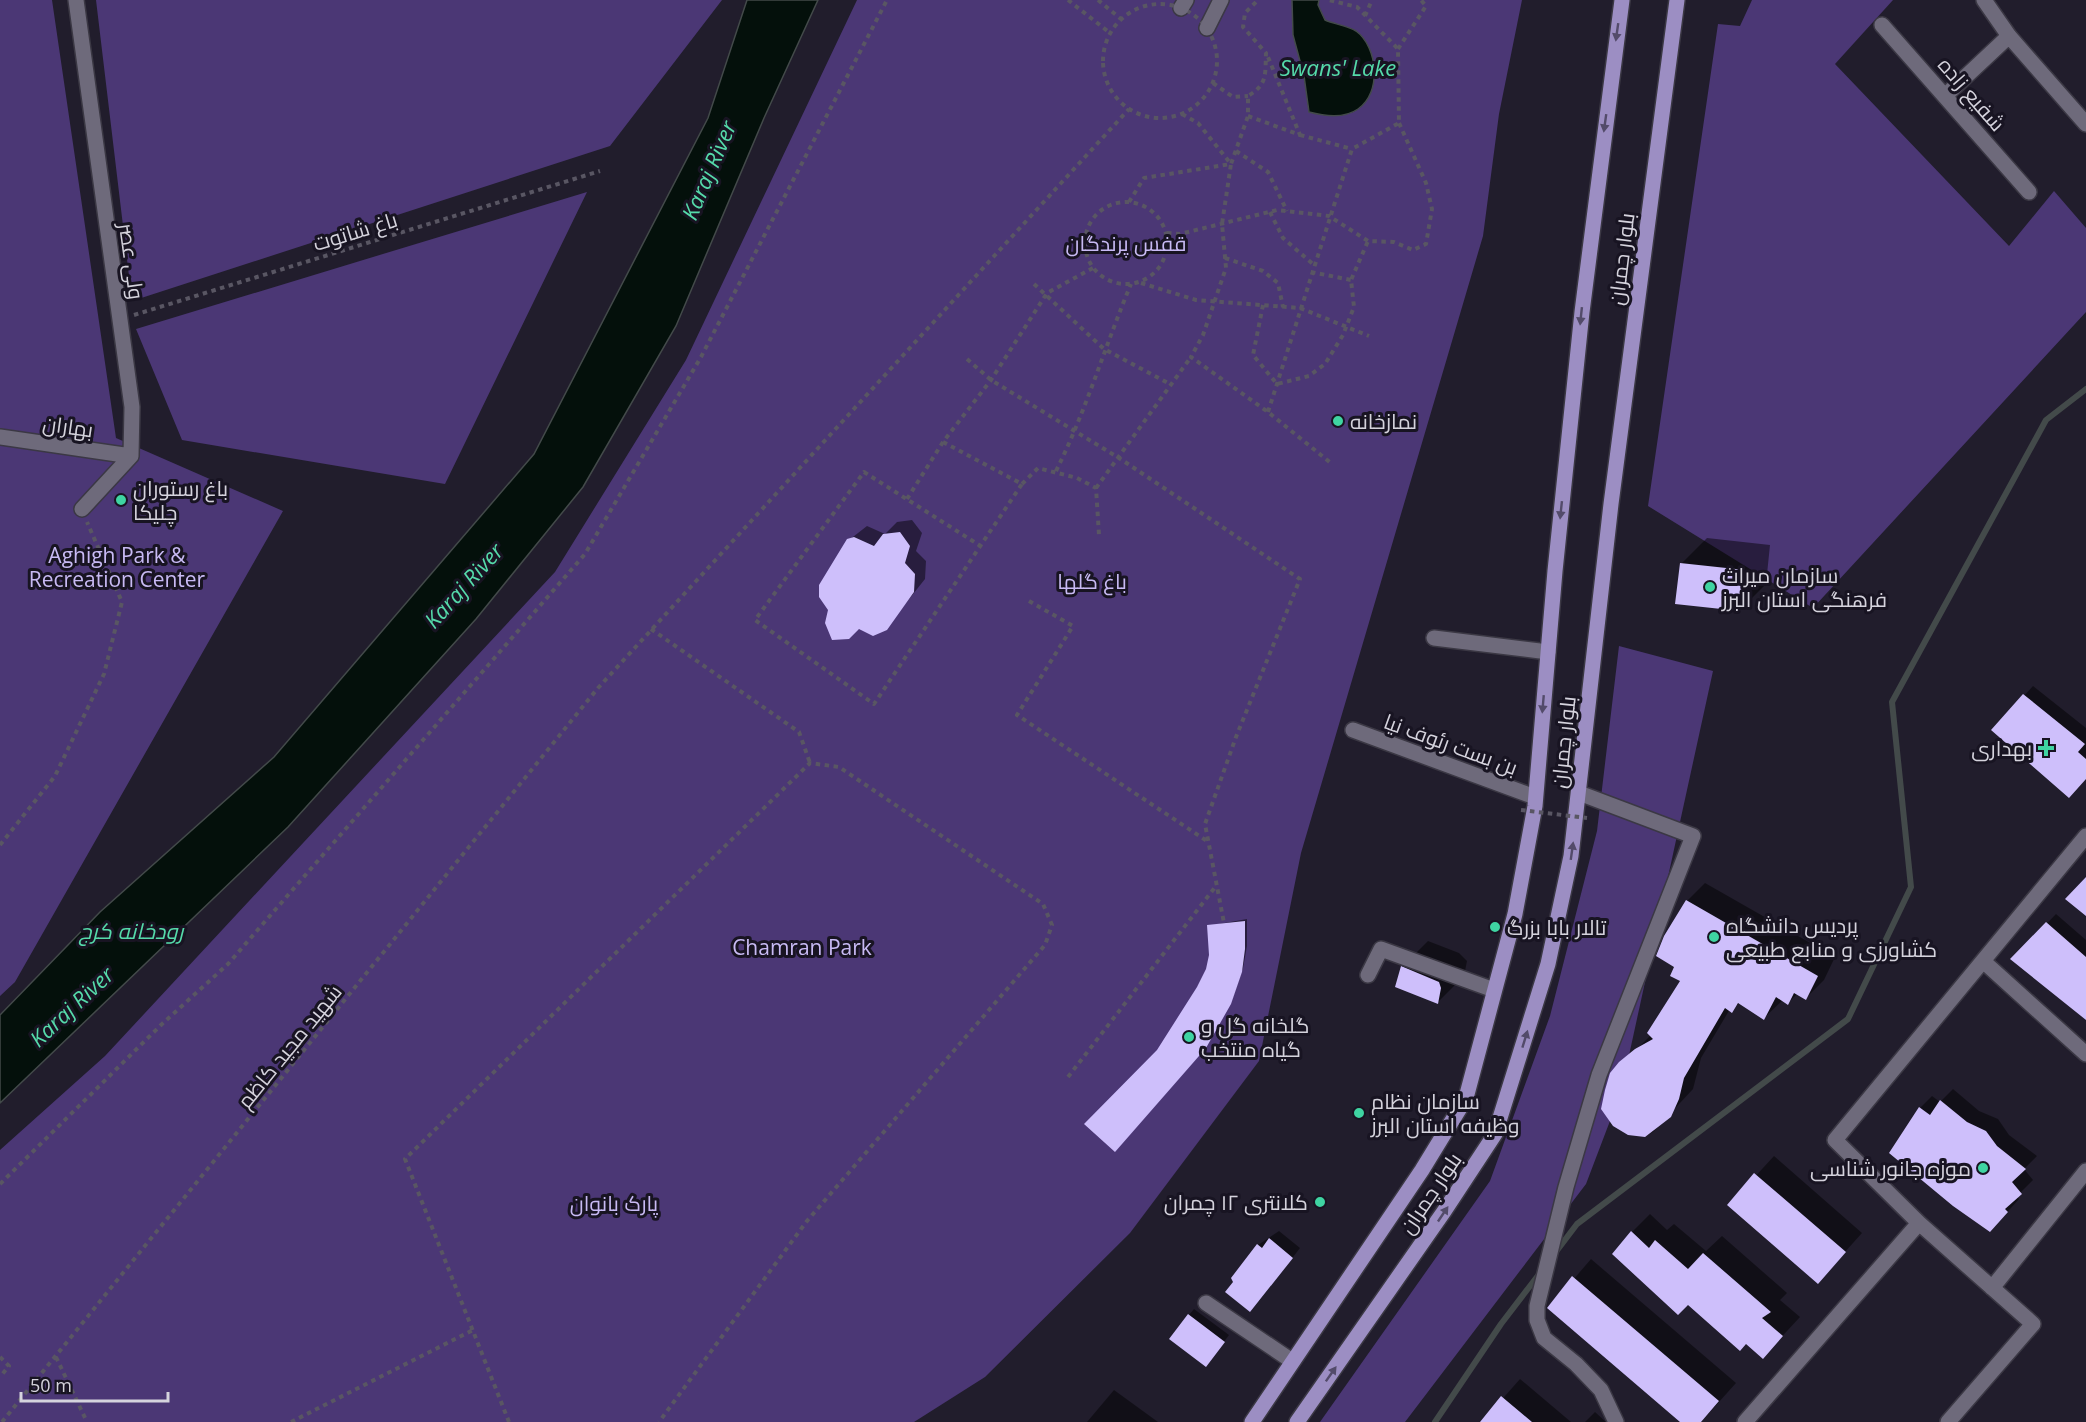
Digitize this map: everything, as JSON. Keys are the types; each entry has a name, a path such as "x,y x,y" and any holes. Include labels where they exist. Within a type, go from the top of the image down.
{"main road":[{"name":"بلوار چمران","path":"1252,1422 1422,1170 1466,1098 1515,914 1535,797 1582,312 1622,0"},
{"name":"بلوار چمران","path":"1297,1422 1445,1210 1495,1134 1548,964 1571,856 1611,504 1677,0"}],"street":[{"name":"ولی عصر","path":"76,0 132,407 130,456"},
{"path":"1207,28 1221,0"},
{"path":"1984,0 2009,36 2084,117"},
{"name":"شفیع زاده","path":"1882,25 2029,192"},
{"path":"1946,95 2009,36"},
{"name":"بهاران","path":"0,437 130,456"},
{"path":"82,509 130,456"},
{"path":"1434,638 1548,652"},
{"name":"بن بست رئوف نیا","path":"1353,730 1535,797"},
{"path":"1579,793 1693,836 1599,1075 1566,1187 1537,1305 1537,1320 1544,1338 1576,1364 1601,1390 1616,1422"},
{"path":"1948,1422 2033,1324 1919,1222 1835,1140 2086,836"},
{"path":"1368,975 1382,949 1494,990"},
{"path":"1983,961 2086,1054"},
{"path":"1992,1288 2086,1171"},
{"path":"1745,1422 1919,1222"},
{"path":"1206,1303 1292,1361"}],"path":[{"path":"0,1184 161,1025 228,964 585,554 701,357 887,0"},
{"path":"1068,0 1110,33"},
{"path":"1098,0 1121,19"},
{"path":"1258,0 1245,13 1244,27 1266,53 1300,135"},
{"path":"1329,0 1357,7 1398,49"},
{"path":"1365,16 1372,0"},
{"path":"1167,233 1180,234 1270,212 1287,211 1329,216 1368,241 1394,242 1413,250 1426,244 1432,209 1430,200 1426,183 1399,123 1398,49 1426,6 1421,0"},
{"path":"1184,4 1207,28 1215,45 1218,64 1214,83 1206,96 1182,114 1164,118 1146,116 1129,109 1116,98 1107,83 1103,66 1104,49 1110,33 1121,19 1134,10 1150,5 1184,4"},
{"path":"1214,83 1233,98 1248,96 1261,88 1265,76 1266,53"},
{"path":"1099,535 1096,488 1191,357 1215,302 1226,268 1222,224 1231,164 1248,116 1248,96"},
{"name":"شهید مجید کاظم","path":"2,1422 598,688 1129,109"},
{"path":"1182,114 1198,123 1231,164"},
{"path":"1248,116 1300,135 1352,149"},
{"path":"1268,412 1352,149 1399,123"},
{"path":"1236,151 1268,172 1287,211"},
{"path":"1129,202 1144,178 1231,164"},
{"name":"باغ شاتوت","path":"119,320 600,171"},
{"path":"1129,202 1153,212 1167,233 1168,247 1164,261 1156,272 1131,284 1116,283 1103,278 1093,268 1087,255 1085,241 1088,227 1104,208 1129,202"},
{"path":"1270,212 1283,238 1314,265"},
{"path":"1277,384 1309,376 1325,364 1346,328 1354,307 1351,280 1368,241"},
{"path":"1225,258 1263,271 1278,283 1283,307"},
{"path":"907,499 943,442 991,380 1047,293 1093,268"},
{"path":"1311,272 1351,280"},
{"path":"1138,282 1196,300 1300,308 1368,336"},
{"path":"1034,284 1047,293 1104,348 1170,384"},
{"path":"1056,471 1075,432 1104,348 1131,284"},
{"path":"1263,305 1253,355 1277,384"},
{"path":"1191,357 1268,412 1332,464"},
{"path":"967,359 991,380 1119,459 1300,579 1236,737 1205,824 1224,923"},
{"path":"943,442 1022,484"},
{"path":"979,545 864,472 755,620 874,704 979,545 1022,484 1038,468 1056,471 1096,488"},
{"path":"0,845 55,776 104,674 122,602 82,509"},
{"path":"1029,601 1073,626 1017,716 1208,841"},
{"path":"651,629 799,732 810,763"},
{"path":"509,1422 405,1159 810,763"},
{"path":"659,1422 807,1221 1045,945 1052,925 1043,904 839,767 810,763"},
{"path":"1521,810 1587,818"},
{"path":"1068,1077 1216,886"},
{"path":"291,1422 473,1330"},
{"path":"56,1357 87,1422"},
{"path":"0,1358 9,1366 0,1377"}],"green space":[{"name":"Aghigh Park & Recreation Center","path":"0,0 52,0 116,438 283,511 15,982 0,996"},
{"path":"96,0 722,0 610,146 132,301"},
{"name":"Chamran Park","path":"857,0 1522,0 1499,114 1483,236 1301,853 1259,1061 1130,1233 985,1377 914,1422 0,1422 0,1150 105,1056 555,572 686,360"},
{"path":"1752,0 1893,0 1835,64 2009,246 2054,191 2086,228 2086,312 1813,608 1648,506 1718,24 1740,26"},
{"path":"587,192 445,484 182,440 136,329"},
{"path":"1619,646 1713,671 1621,1092 1586,1184 1405,1422 1320,1422 1490,1181 1550,1016 1597,831"}],"water":[{"name":"رودخانه کرج","path":"747,0 818,0 764,118 676,326 583,487 476,619 288,827 0,1103 0,1015 100,912 274,757 534,454 708,118"},
{"name":"Swans' Lake","path":"1292,0 1319,0 1318,5 1325,20 1356,31 1363,38 1373,58 1374,82 1366,102 1358,109 1334,116 1309,112 1304,76 1293,35"}],"building":[{"path":"900,532 910,546 905,563 915,574 914,592 887,630 873,636 859,629 849,639 832,640 825,623 828,610 819,597 819,585 847,539 854,537 874,546 883,534"},
{"name":"سازمان میراث فرهنگی استان البرز","path":"1680,563 1745,570 1740,611 1675,604"},
{"name":"بهداری","path":"2023,694 2085,744 2078,752 2086,759 2086,779 2069,798 1991,730"},
{"path":"2086,877 2086,916 2065,899"},
{"path":"1686,900 1818,976 1806,1000 1794,993 1788,1005 1776,997 1764,1020 1738,1003 1732,1013 1725,1008 1684,1078 1679,1099 1671,1117 1645,1137 1628,1135 1613,1126 1601,1109 1605,1090 1610,1073 1619,1062 1635,1049 1653,1039 1647,1033 1680,981 1670,976 1674,967 1656,956 1664,936"},
{"name":"گلخانه گل و گیاه منتخب","path":"1245,921 1242,972 1231,1004 1206,1048 1115,1152 1084,1124 1157,1050 1197,987 1206,969 1209,955 1207,925"},
{"path":"2046,922 2086,957 2086,1020 2010,959"},
{"path":"1401,966 1439,982 1441,988 1438,1004 1395,987"},
{"name":"موزه جانور شناسی","path":"1940,1100 1967,1122 1986,1131 1997,1146 2026,1169 2012,1182 2022,1194 2005,1209 2008,1212 1990,1232 1953,1206 1889,1153 1919,1107 1930,1115"},
{"path":"1754,1173 1846,1252 1818,1284 1727,1205"},
{"path":"1631,1231 1649,1248 1655,1240 1688,1269 1703,1253 1771,1312 1762,1318 1783,1336 1763,1359 1746,1344 1740,1351 1688,1305 1678,1315 1612,1254"},
{"path":"1269,1238 1293,1258 1250,1312 1225,1292 1233,1282 1231,1278 1257,1244 1262,1248"},
{"path":"1572,1276 1719,1401 1701,1422 1680,1422 1547,1308"},
{"path":"1188,1314 1225,1342 1206,1367 1169,1339"},
{"path":"1501,1396 1532,1422 1480,1422"}],"waterway":[{"path":"1555,1253 1577,1224 1848,1019 1911,887 1892,702 2046,420 2086,389"},
{"path":"1435,1422 1501,1324 1540,1273"}],"place":[{"name":"نمازخانه","path":"1338,421"},
{"name":"باغ رستوران چلیکا","path":"121,500"},
{"name":"سازمان میراث فرهنگی استان البرز","path":"1710,587"},
{"name":"بهداری","path":"2046,748"},
{"name":"تالار بابا بزرگ","path":"1495,927"},
{"name":"پردیس دانشگاه کشاورزی و منابع طبیعی","path":"1714,937"},
{"name":"گلخانه گل و گیاه منتخب","path":"1189,1037"},
{"name":"سازمان نظام وظیفه استان البرز","path":"1359,1113"},
{"name":"موزه جانور شناسی","path":"1983,1168"},
{"name":"کلانتری ۱۲ چمران","path":"1320,1202"}],"water label":[{"name":"Karaj River","path":"708,170"},
{"name":"Karaj River","path":"463,585"},
{"name":"Karaj River","path":"71,1006"}],"park label":[{"name":"قفس پرندگان","path":"1126,243"},
{"name":"باغ گلها","path":"1092,581"},
{"name":"پارک بانوان","path":"614,1203"}]}
